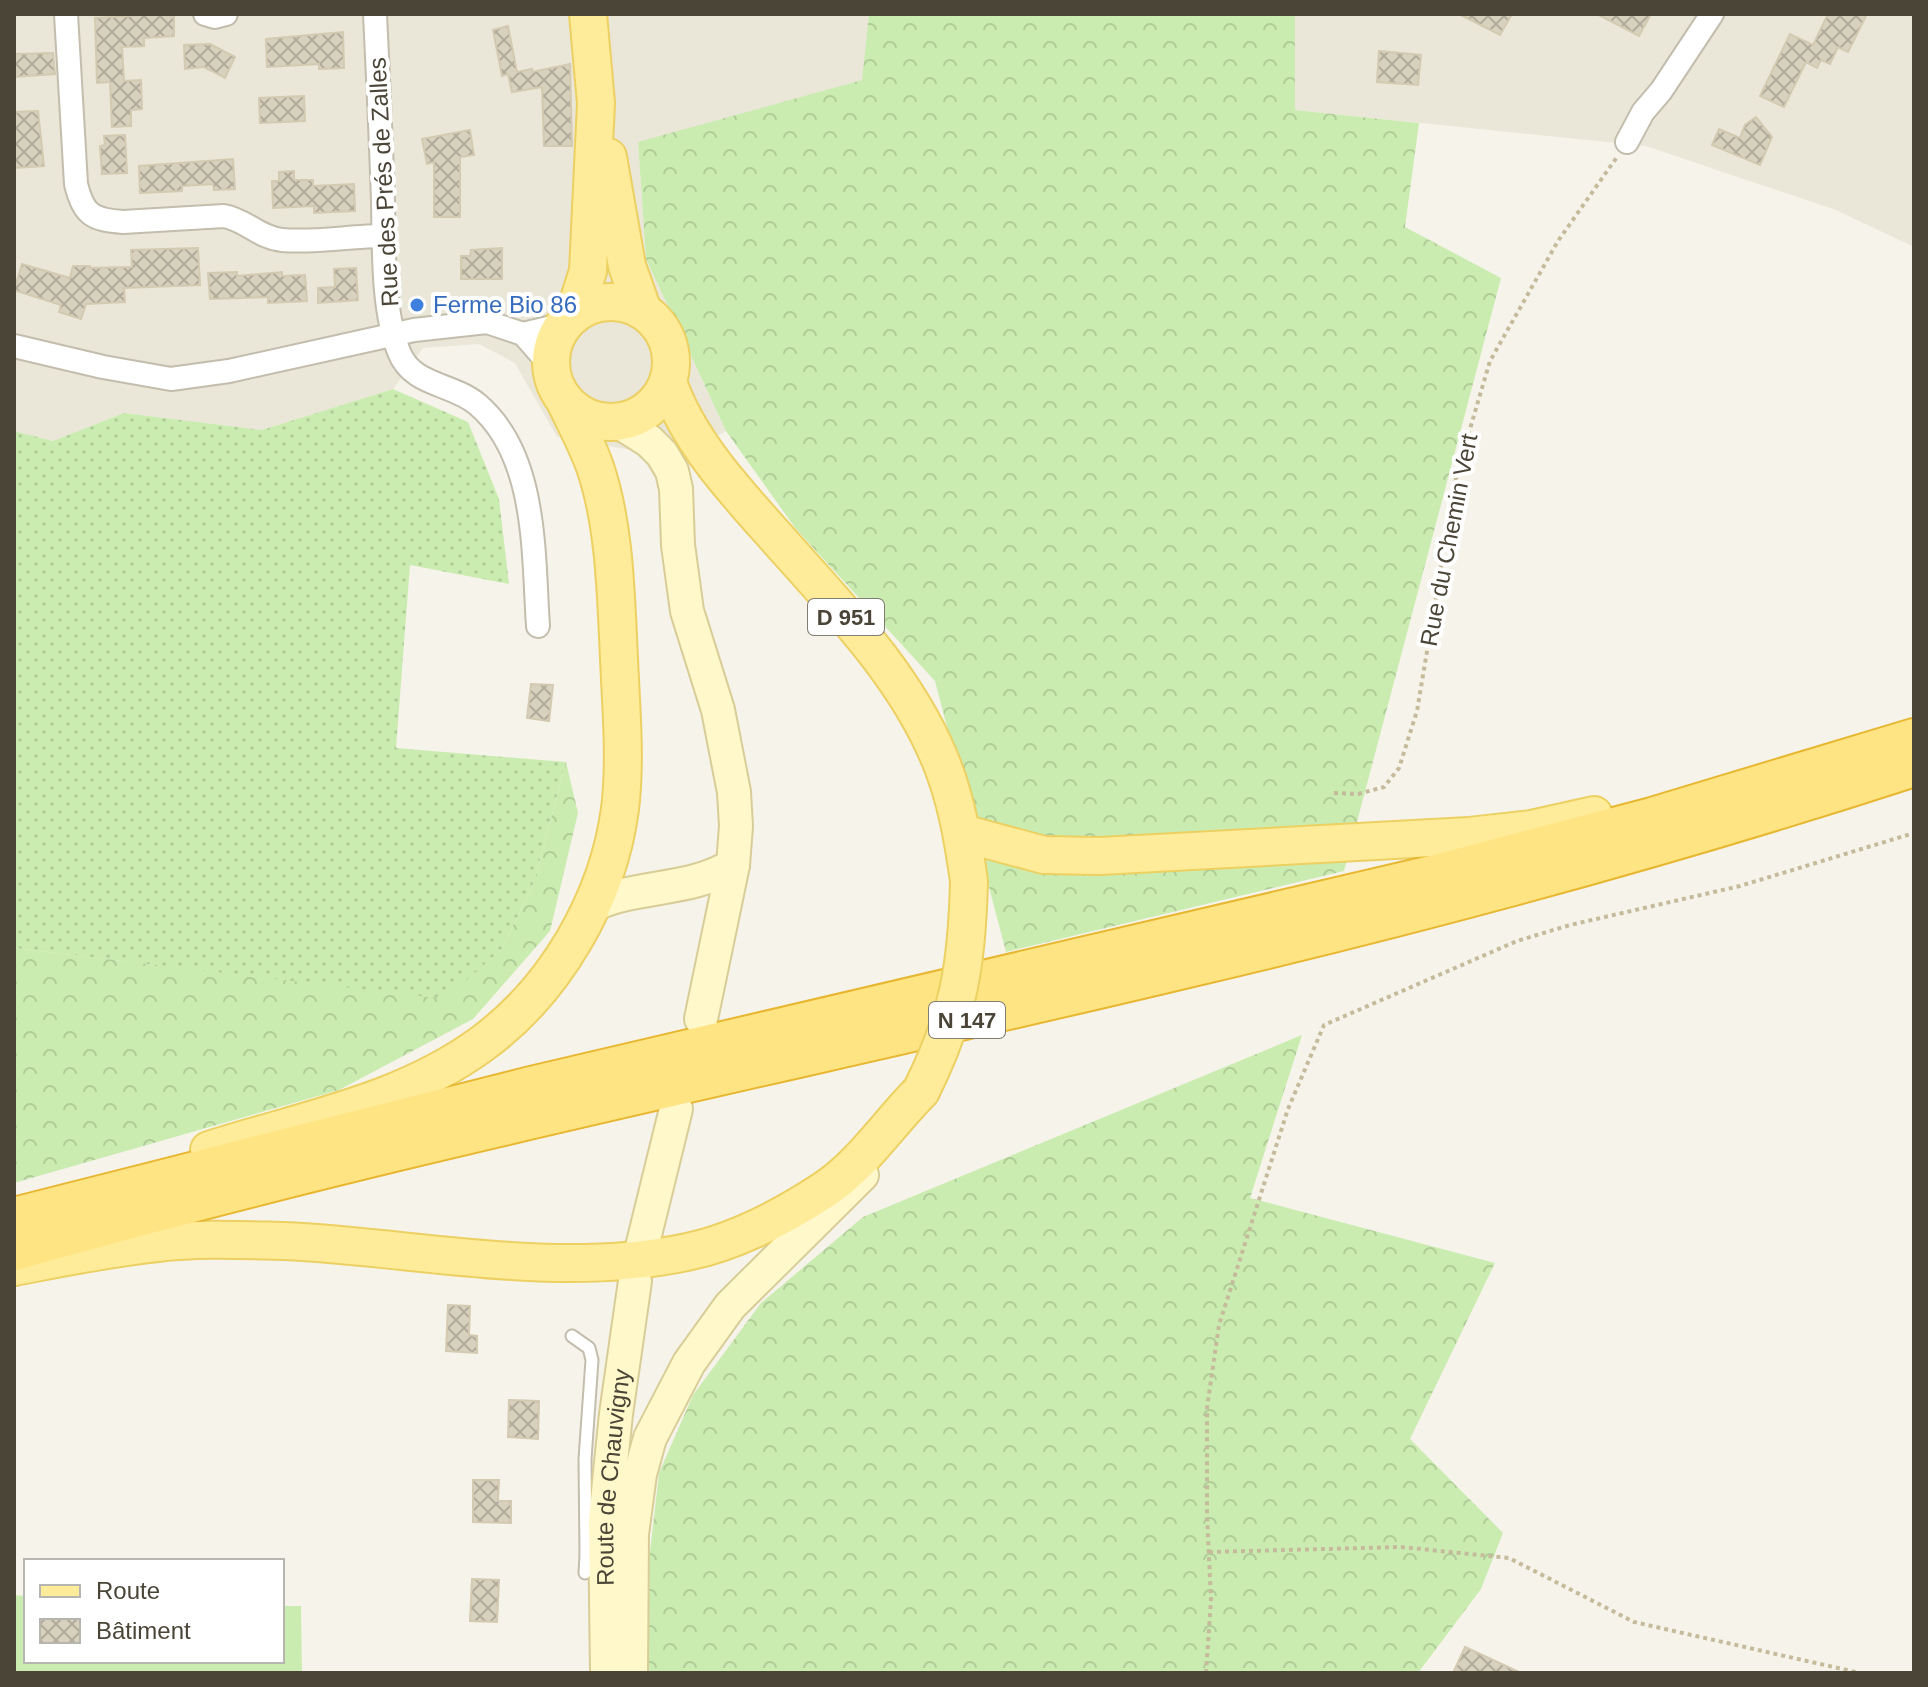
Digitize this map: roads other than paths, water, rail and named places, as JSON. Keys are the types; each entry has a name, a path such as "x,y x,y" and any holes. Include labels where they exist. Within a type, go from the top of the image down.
{"highway":[{"name":"N 147","path":"14,1215 545,1082 1436,874 1652,817 1914,738"},
{"name":"N 147","path":"14,1251 331,1167 1195,967 1410,913 1794,806 1914,767"}],"main road":[{"path":"588,14 596,103 627,266 643,311"},
{"path":"14,1215 220,1147 369,1103 431,1076 484,1043 532,998 568,950 593,905 613,845 620,809 623,762 617,615 607,512 595,467 556,385 552,352 557,337 570,319 588,271 596,103"},
{"path":"565,401 590,418 619,422 635,418 661,397 672,362 668,342 658,324 643,311 626,304 608,302 590,306 570,319"},
{"name":"D 951","path":"668,382 687,421 728,482 853,625 903,691 940,758 962,833 969,881 967,942 957,1004 941,1052 921,1091"},
{"path":"619,422 649,441 662,454 674,480 678,545 687,611 729,754 736,826 733,865 701,1019"},
{"path":"962,833 1022,851 1071,856 1469,836 1531,829 1873,752"},
{"path":"593,905 628,892 695,882 733,865"},
{"path":"14,1267 158,1242 215,1240 390,1248 575,1264 626,1262 689,1252 732,1239 826,1189 858,1160 921,1091"},
{"name":"Route de Chauvigny","path":"631,1673 602,1560 640,1474 650,1438 689,1363 730,1306 856,1183 909,1114 921,1091"},
{"path":"642,1247 676,1109"},
{"name":"Route de Chauvigny","path":"607,1673 602,1560 609,1472 635,1281"}],"street":[{"path":"66,14 76,184 80,203 90,215 106,221 123,222 224,216 240,219 262,235 281,240 384,236"},
{"path":"205,14 215,17 226,14"},
{"name":"Rue des Prés de Zalles","path":"375,14 389,307 399,353 410,371 478,405 514,457 526,494 530,520 538,626"},
{"path":"1627,142 1643,112 1661,91 1712,14"},
{"path":"523,334 570,319"},
{"path":"14,346 171,379 229,371 395,335 487,322 523,334 552,367"}],"lane":[{"path":"572,1336 589,1348 592,1360 585,1459 602,1560"}],"place":[{"name":"Ferme Bio 86","path":"417,305"}]}
